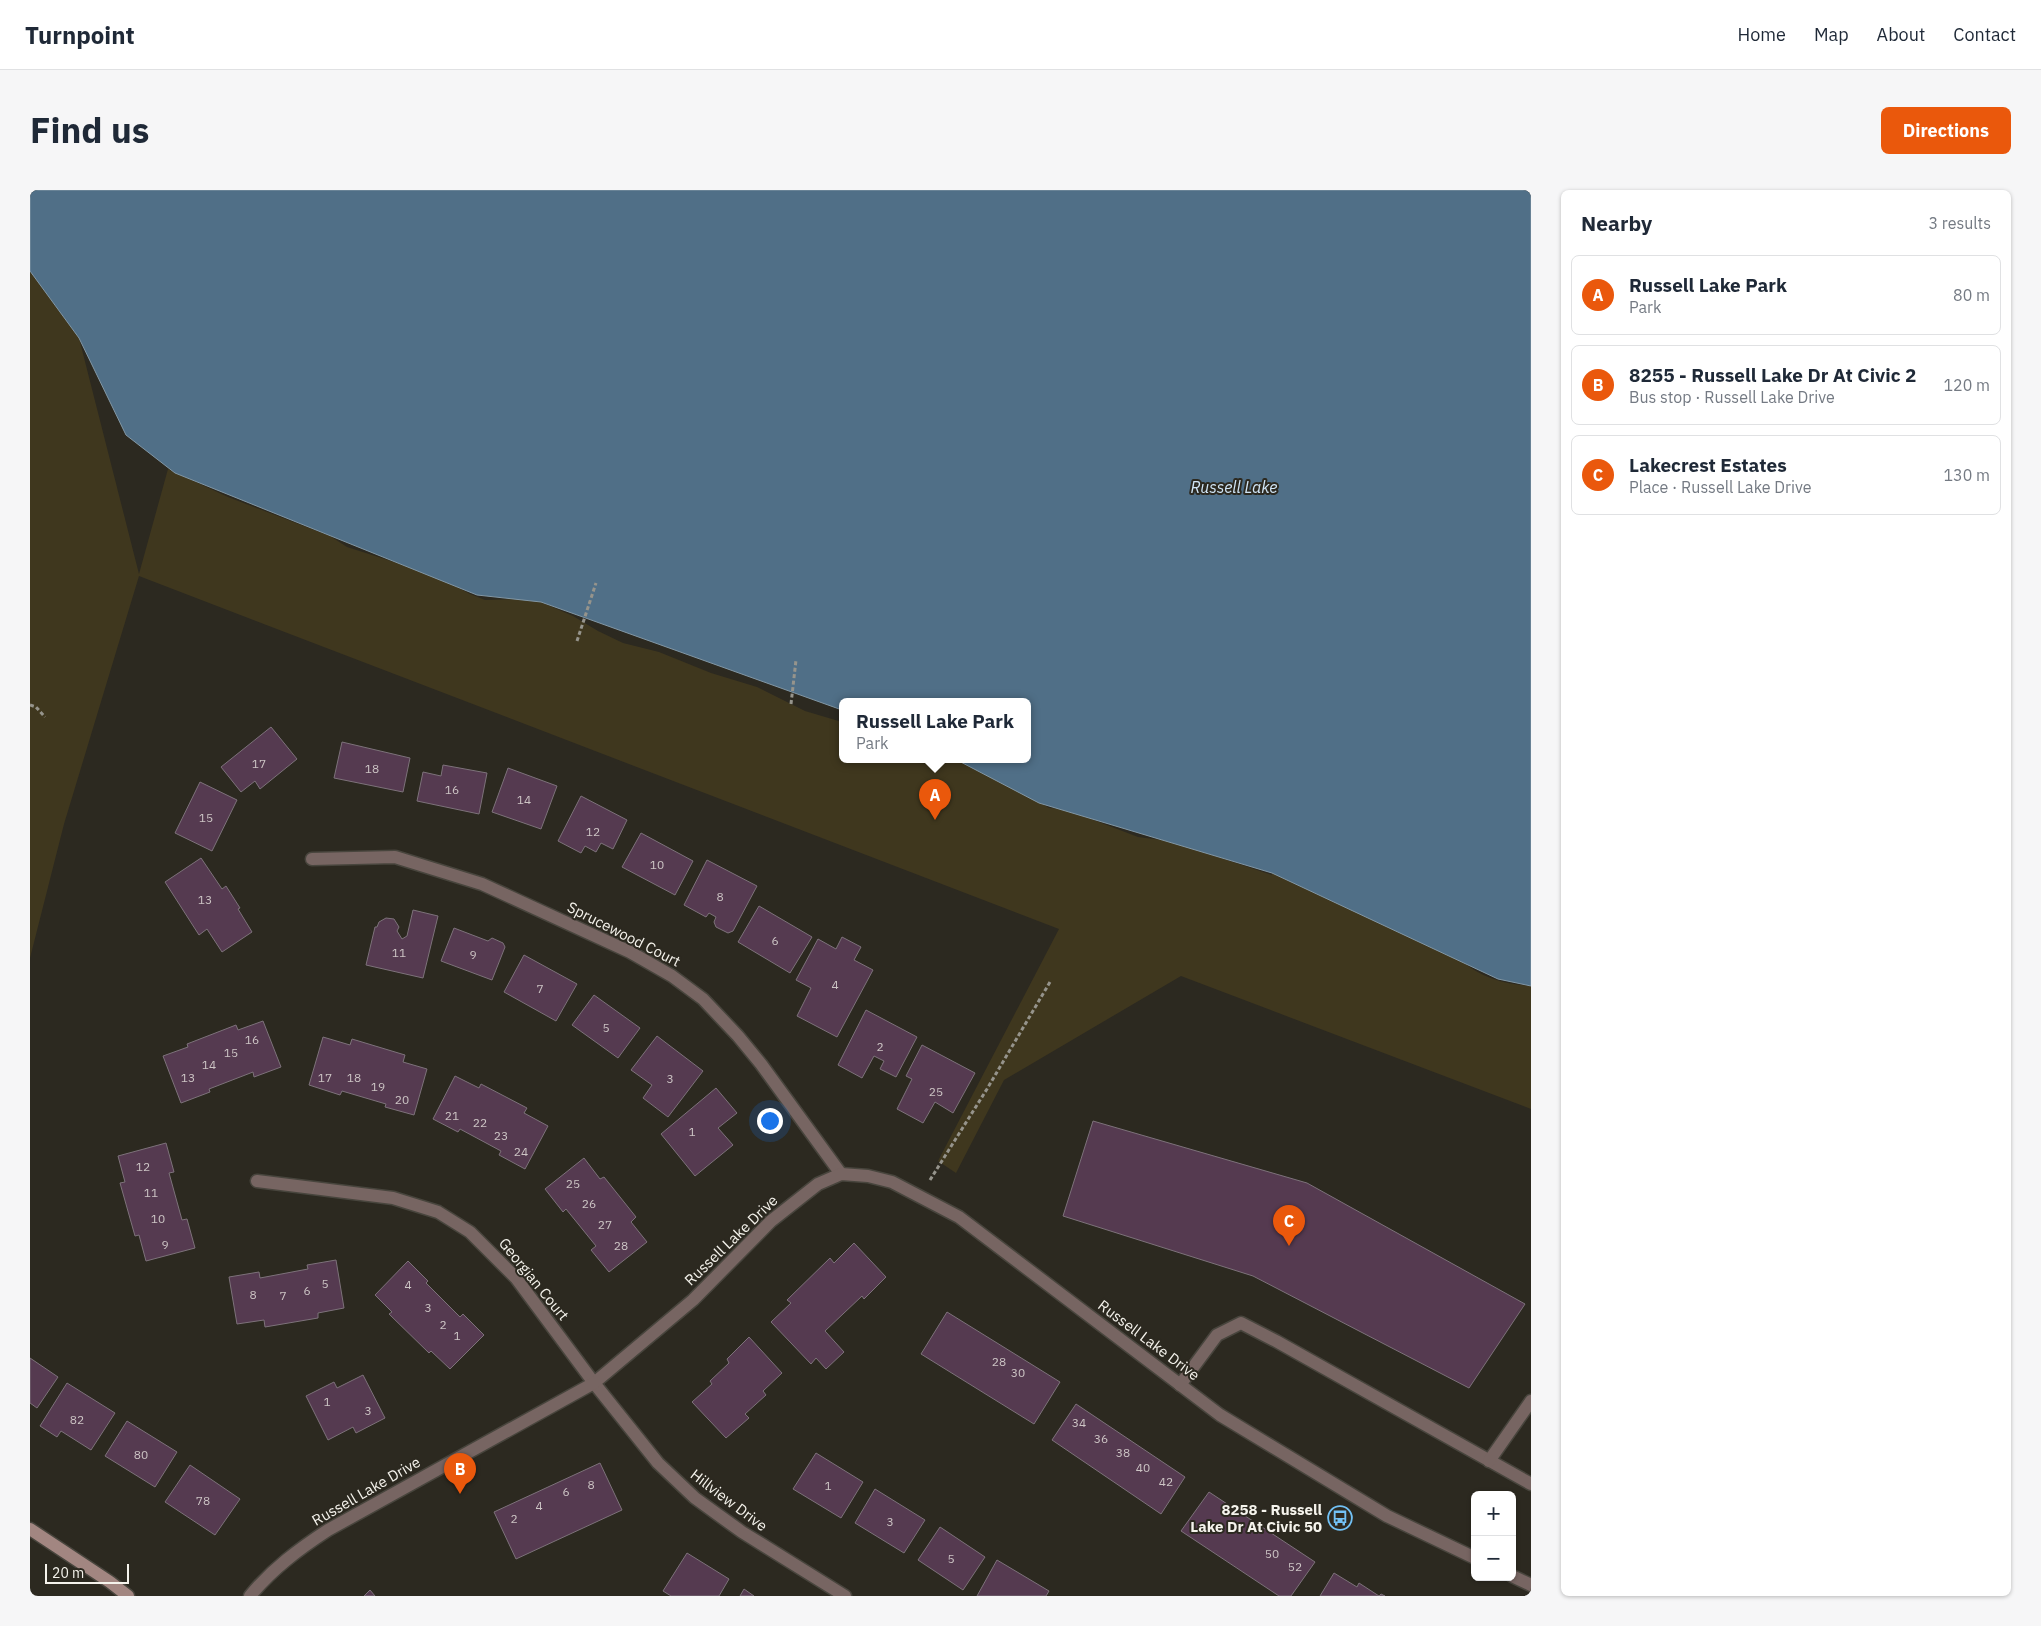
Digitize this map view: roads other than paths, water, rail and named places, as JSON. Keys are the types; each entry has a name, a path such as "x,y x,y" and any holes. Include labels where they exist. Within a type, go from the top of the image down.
{"street":[{"name":"Sprucewood Court","path":"312,859 395,857 482,884 630,952 672,976 708,1004 738,1036 761,1064 841,1174"},
{"name":"Russell Lake Drive","path":"250,1596 261,1582 292,1555 328,1530 594,1383 693,1300 771,1221 818,1184 841,1174 868,1176 892,1182 959,1217 1220,1415 1387,1516 1471,1556"},
{"name":"Georgian Court","path":"257,1181 393,1198 422,1206 448,1218 470,1232 516,1278 594,1383"},
{"path":"1180,1385 1217,1335 1241,1323 1531,1484"},
{"name":"Hillview Drive","path":"594,1383 658,1463 695,1498 742,1532 845,1596"},
{"path":"1489,1461 1531,1402"},
{"path":"30,1529 128,1596"},
{"path":"1516,1578 1531,1584"}],"water":[{"name":"Russell Lake","path":"30,190 1531,190 1531,986 1498,979 1272,873 1039,803 963,763 1031,763 1031,698 839,698 839,709 541,602 477,595 175,473 126,435 79,338 30,271"}],"place":[{"name":"Russell Lake Park","path":"935,820"},
{"name":"Lakecrest Estates","path":"1289,1246"},
{"name":"8255 - Russell Lake Dr At Civic 2","path":"460,1494"},
{"name":"8258 - Russell Lake Dr At Civic 50","path":"1340,1518"}]}
